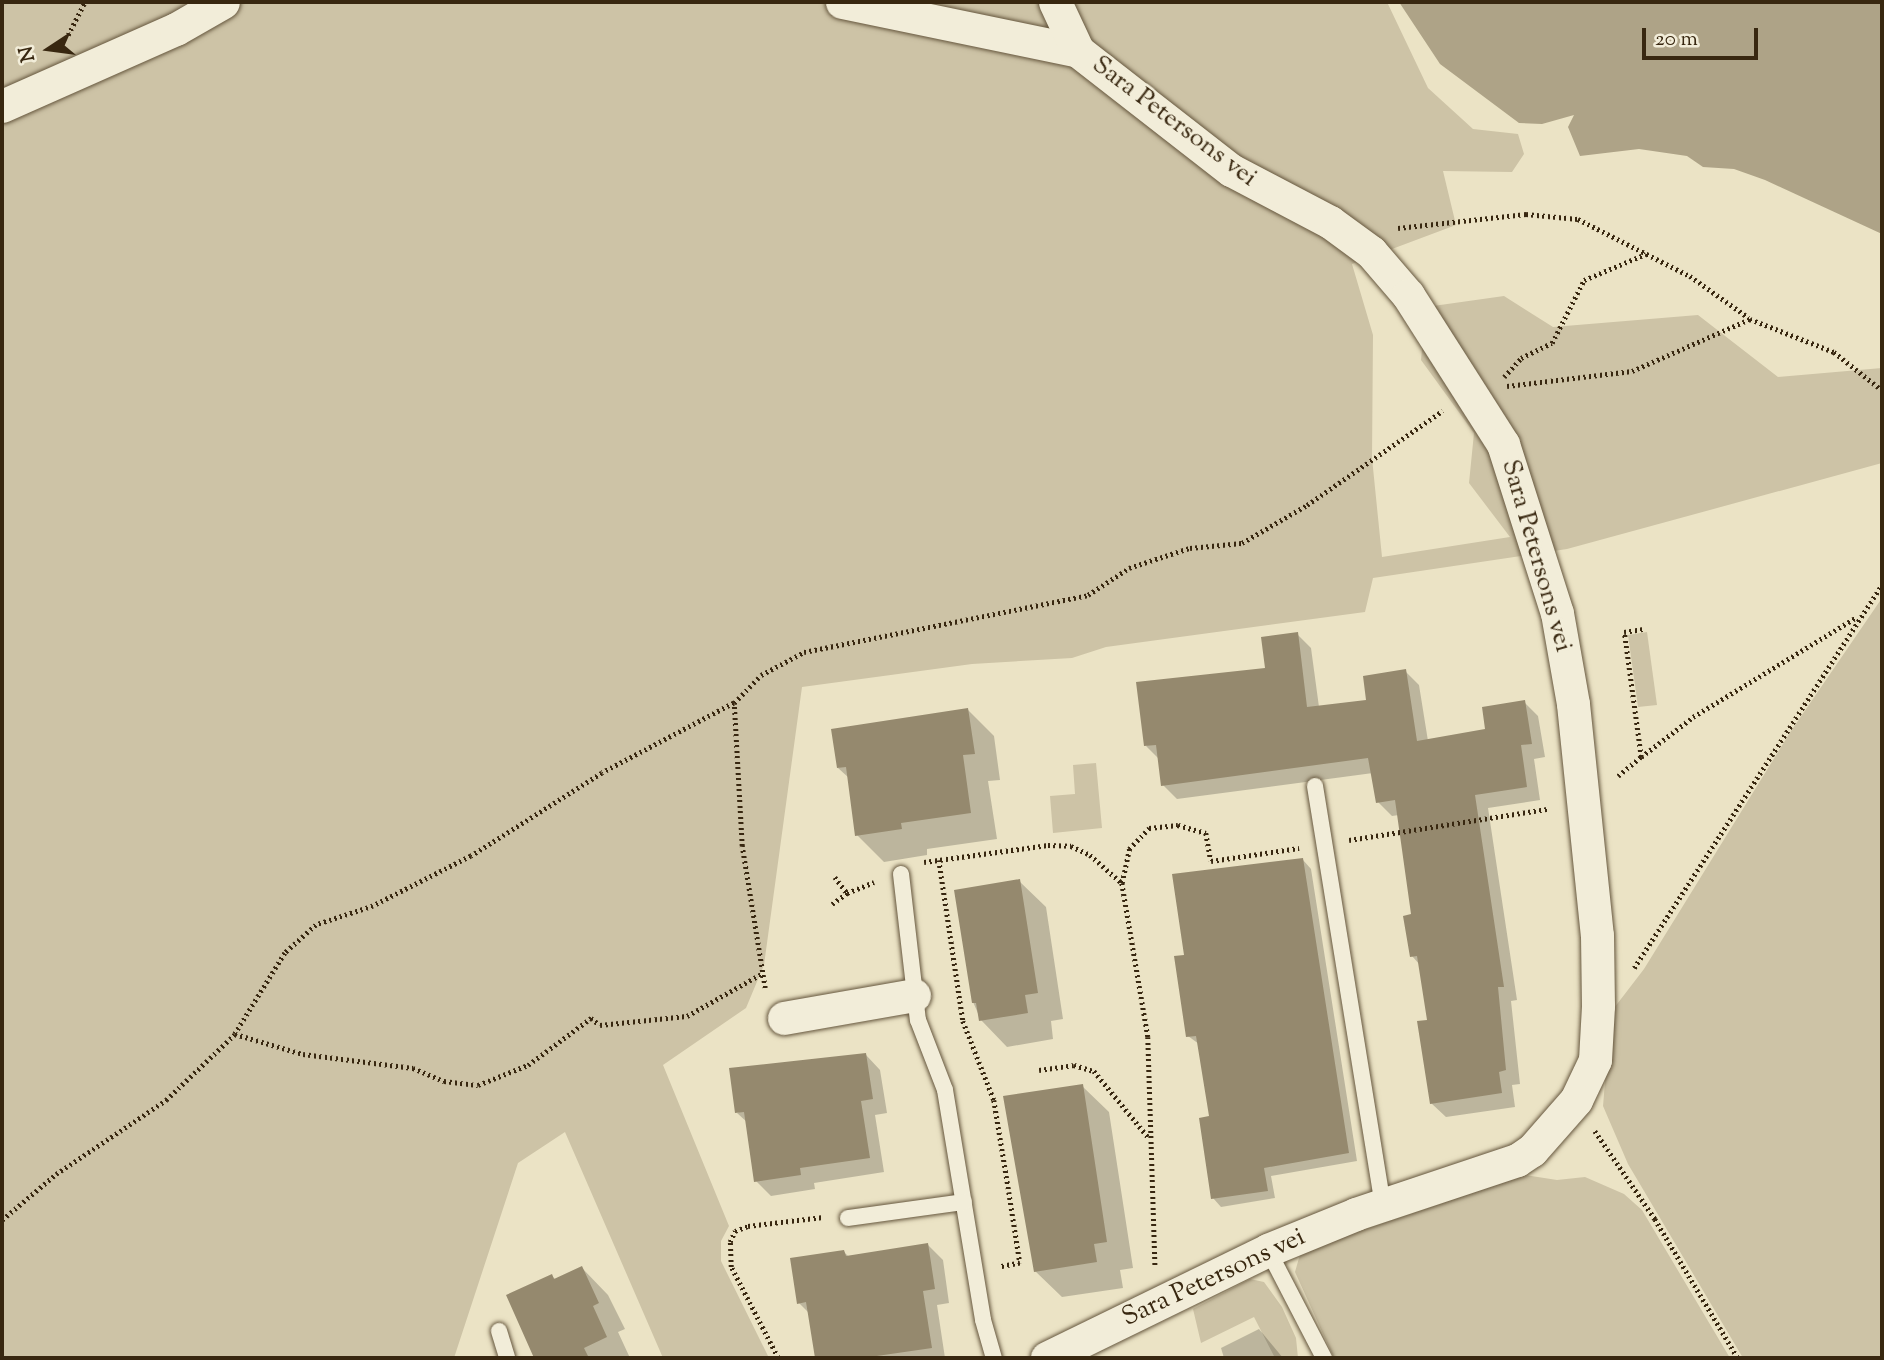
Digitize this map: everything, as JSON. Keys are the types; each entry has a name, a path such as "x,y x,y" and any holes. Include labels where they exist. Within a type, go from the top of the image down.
{"street":[{"path":"2,106 176,29 223,2"},
{"name":"Sara Petersons vei","path":"842,2 936,13 1078,51 1231,170 1329,222 1358,242 1408,295 1472,391 1514,470 1557,613 1584,800 1597,935 1598,1006 1595,1060 1576,1100 1532,1150 1517,1160 1383,1204 1268,1251 1046,1358"},
{"path":"1055,2 1078,51"},
{"path":"784,1018 914,995"}],"lane":[{"path":"1315,786 1383,1204"},
{"path":"901,874 914,995 926,1048 945,1090 975,1272 994,1358"},
{"path":"848,1218 964,1202"},
{"path":"1268,1251 1324,1358"},
{"path":"499,1331 507,1358"}],"path":[{"path":"1358,242 1406,225 1526,214 1578,219 1690,276 1750,319 1835,352 1882,390"},
{"path":"1647,253 1584,280 1552,343 1521,358 1495,388 1632,371 1750,319"},
{"path":"2,1220 56,1174 166,1100 235,1034 285,953 316,925 373,906 471,856 602,773 734,703 761,675 804,652 1088,595 1129,568 1190,548 1242,543 1307,505 1472,391"},
{"path":"1598,1006 1636,965 1859,615 1882,584"},
{"path":"1163,1300 1156,1280 1149,1137 1148,1037 1122,883 1129,849 1149,828 1178,825 1206,834 1211,861 1563,807 1584,800 1715,703 1824,632 1859,615"},
{"path":"1641,757 1624,632 1644,629"},
{"path":"734,703 742,846 765,989 784,1018"},
{"path":"948,859 1048,845 1071,846 1090,855 1122,883"},
{"path":"939,860 963,1021 994,1100 1020,1264 975,1272"},
{"path":"832,904 847,893"},
{"path":"235,1034 303,1054 413,1068 444,1081 478,1085 528,1065 591,1018 600,1025 687,1016 763,973"},
{"path":"1039,1070 1074,1065 1094,1071 1149,1137"},
{"path":"1576,1100 1684,1266 1738,1358"},
{"path":"778,1358 727,1256 735,1231 809,1218 848,1218"}],"shaded area":[{"path":"2,2 1387,2 1428,88 1473,129 1518,134 1524,154 1512,172 1443,171 1456,225 1352,264 1373,335 1372,458 1382,557 1510,537 1469,483 1474,433 1421,360 1426,307 1504,296 1553,327 1698,315 1778,377 1882,368 1882,463 1567,549 1373,578 1365,612 1106,647 1072,658 972,664 802,687 764,965 746,1008 663,1065 729,1226 721,1241 721,1261 769,1358 663,1358 565,1132 518,1163 454,1358 2,1358"},
{"path":"1399,2 1882,2 1882,234 1765,180 1734,169 1703,167 1687,156 1639,149 1580,156 1568,127 1574,115 1542,124 1519,123 1440,64"},
{"path":"1882,598 1882,1358 1743,1358 1628,1164 1603,1106 1611,1012 1644,969 1791,731"},
{"path":"1647,632 1657,705 1638,707 1628,635"},
{"path":"1096,763 1102,828 1053,833 1050,796 1075,794 1073,765"},
{"path":"1525,1175 1557,1180 1585,1177 1624,1194 1642,1210 1730,1358 1334,1358 1295,1272 1301,1251"},
{"path":"1250,1279 1264,1282 1282,1307 1296,1338 1298,1358 1275,1358 1254,1317 1201,1343 1193,1309"}],"building":[{"path":"1298,632 1307,707 1366,700 1363,676 1406,669 1417,741 1485,729 1482,707 1525,700 1532,744 1521,745 1527,787 1475,795 1504,987 1498,987 1506,1070 1499,1072 1502,1093 1430,1104 1417,1021 1427,1020 1417,956 1410,957 1403,916 1411,914 1395,800 1376,803 1368,758 1161,786 1156,745 1144,746 1136,682 1265,668 1261,637"},
{"path":"968,708 975,754 963,755 971,813 901,823 902,829 855,836 846,767 837,768 831,729"},
{"path":"1303,858 1349,1153 1264,1168 1268,1191 1211,1199 1199,1118 1209,1116 1196,1036 1186,1037 1174,956 1184,955 1172,874"},
{"path":"1020,879 1038,993 1025,995 1028,1013 979,1021 976,1003 972,1003 954,890"},
{"path":"866,1053 873,1099 861,1101 870,1158 800,1168 801,1175 754,1182 744,1112 735,1113 729,1068"},
{"path":"1083,1084 1107,1242 1094,1244 1097,1262 1034,1272 1003,1096"},
{"path":"928,1243 935,1289 923,1291 932,1348 863,1358 815,1358 806,1302 797,1304 790,1258 844,1250 846,1256"},
{"path":"582,1266 599,1303 593,1306 607,1337 584,1348 589,1358 534,1358 506,1295 552,1274 554,1279"}]}
